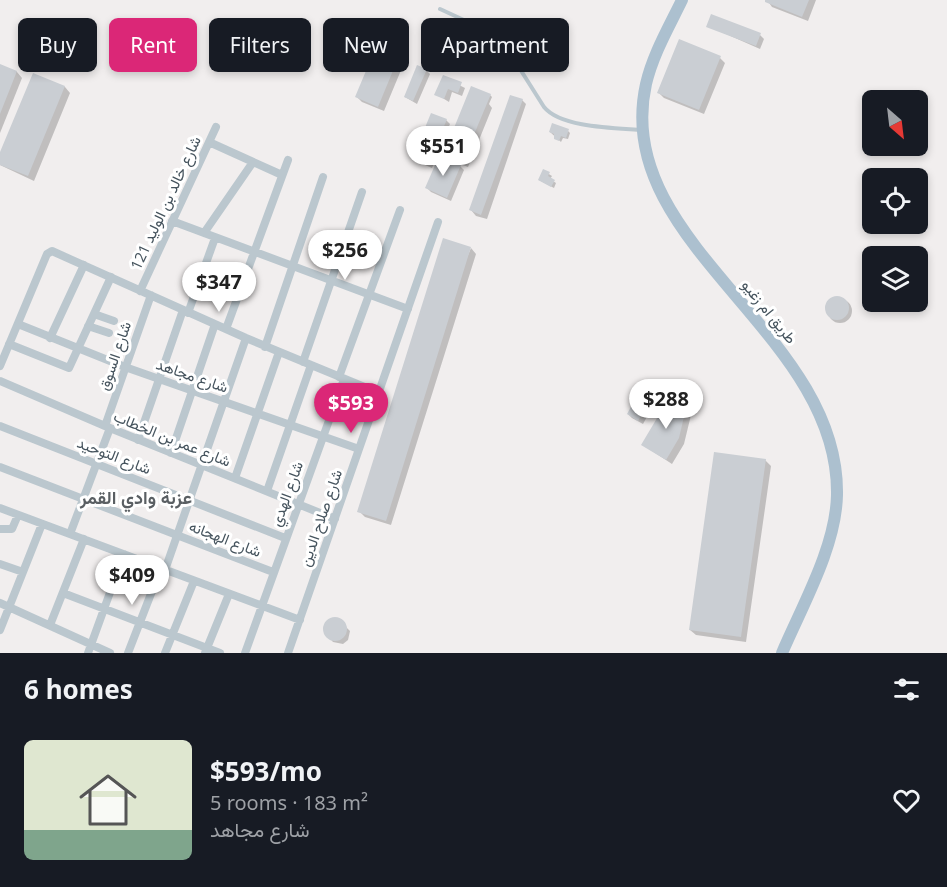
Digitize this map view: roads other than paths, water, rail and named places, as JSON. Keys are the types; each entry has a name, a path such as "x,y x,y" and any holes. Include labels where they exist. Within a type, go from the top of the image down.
{"main road":[{"name":"طريق ام زغيو","path":"682,0 652,62 646,84 643,130 653,171 674,218 780,347 811,398 832,448 836,472 834,520 828,544 782,653"}],"street":[{"name":"شارع خالد بن الوليد 121","path":"140,291 216,127"},
{"path":"209,142 282,175"},
{"path":"225,329 288,160"},
{"path":"204,234 253,162"},
{"path":"266,347 323,177"},
{"path":"267,491 290,425 332,281 362,192"},
{"name":"شارع الهدي","path":"244,653 323,436 369,295 400,210"},
{"path":"172,221 408,309"},
{"name":"شارع صلاح الدين","path":"288,653 438,222"},
{"path":"138,440 159,379 215,238"},
{"path":"0,366 47,254 52,251 266,347 379,393"},
{"path":"50,338 84,265"},
{"path":"9,344 67,369 111,277"},
{"name":"شارع السوق","path":"70,534 97,464 125,367 151,295"},
{"path":"94,314 114,321"},
{"name":"شارع مجاهد","path":"18,324 78,350 359,449"},
{"path":"171,453 215,324"},
{"path":"88,326 109,333"},
{"path":"128,653 177,535 246,338"},
{"path":"235,478 279,352"},
{"name":"شارع عمر بن الخطاب","path":"0,381 138,440 335,519"},
{"name":"شارع التوحيد","path":"0,426 285,538"},
{"name":"شارع الهجانه","path":"0,466 273,572"},
{"path":"0,508 300,620"},
{"path":"0,529 12,529 18,515"},
{"path":"0,630 42,524"},
{"path":"50,625 84,539"},
{"path":"88,653 124,554"},
{"path":"0,564 23,572"},
{"path":"165,653 194,580"},
{"path":"63,593 206,651 220,653"},
{"path":"206,651 229,594"},
{"path":"0,603 110,653"}],"lane":[{"path":"440,9 492,33 503,42 544,107 552,115 574,123 643,130"}],"district":[{"name":"عزبة وادي القمر","path":"136,498"}]}
